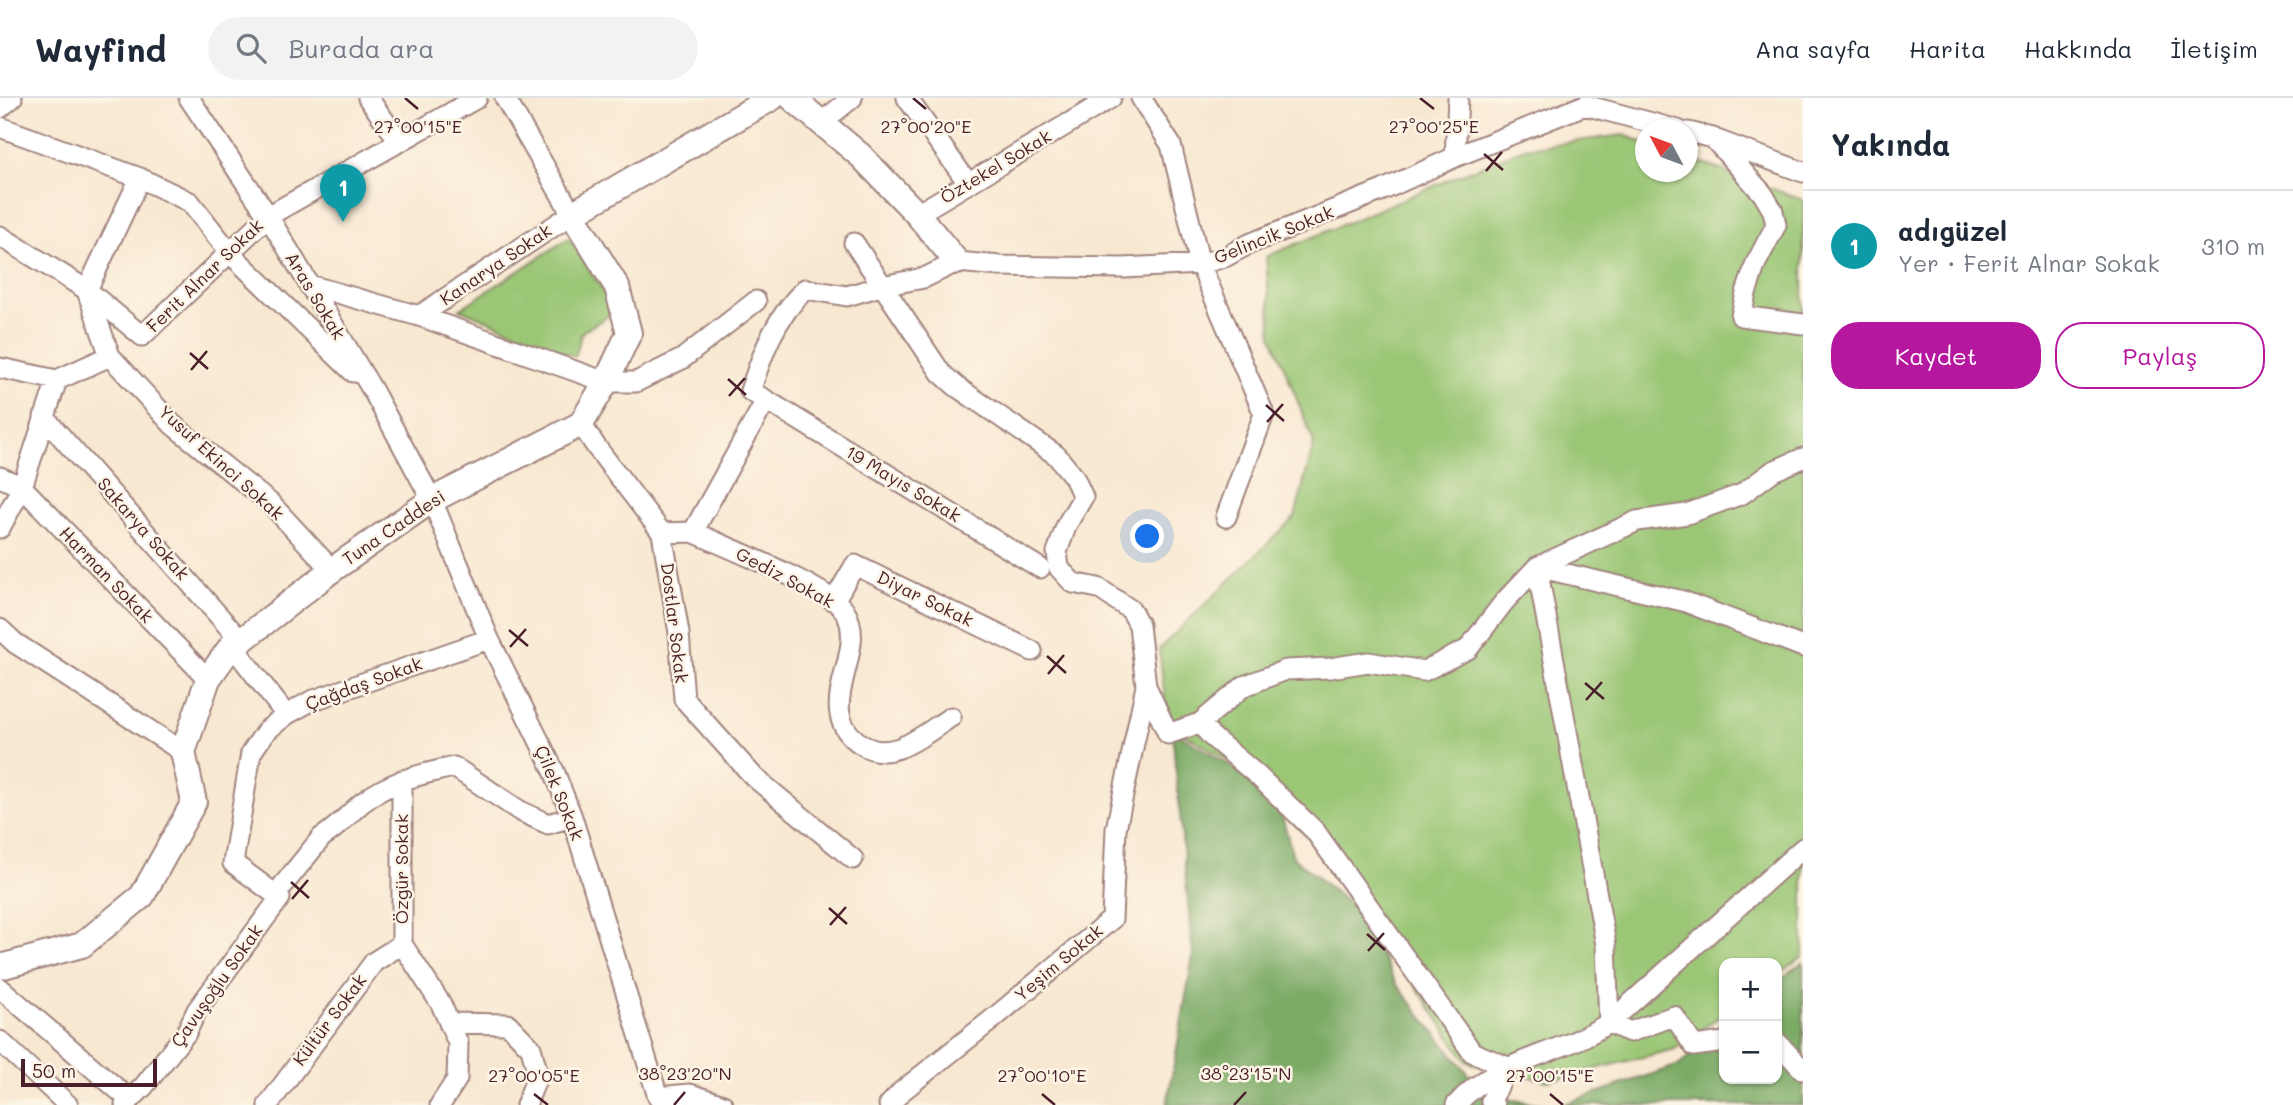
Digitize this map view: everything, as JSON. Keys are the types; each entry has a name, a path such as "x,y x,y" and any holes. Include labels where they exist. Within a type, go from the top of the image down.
{"street":[{"path":"0,108 12,98"},
{"name":"Aras Sokak","path":"189,98 268,216 373,391 432,500"},
{"path":"368,98 400,142"},
{"name":"Ferit Alnar Sokak","path":"87,290 142,336 268,216 477,98"},
{"path":"505,98 617,287 629,333 606,382 581,424"},
{"path":"572,214 772,98"},
{"path":"662,533 693,532 766,400 750,391 765,348 787,307 805,289 847,296 924,278 957,262 917,214 861,156 792,98"},
{"path":"822,122 852,98"},
{"path":"907,98 968,183"},
{"name":"Öztekel Sokak","path":"917,214 1111,98"},
{"path":"1141,98 1171,145 1200,264 1264,414 1226,517"},
{"path":"1455,157 1458,98"},
{"path":"1583,102 1641,119"},
{"name":"Gelincik Sokak","path":"957,262 1000,266 1124,268 1200,264 1225,257 1249,244 1383,190 1583,102"},
{"path":"0,127 140,178 190,202 230,253 373,391"},
{"path":"1698,134 1803,172"},
{"path":"1713,138 1763,194 1773,211 1776,225 1756,263 1741,316 1803,324"},
{"path":"87,290 140,178"},
{"name":"Kanarya Sokak","path":"419,316 572,214"},
{"path":"0,236 87,290 110,356 57,380 0,368"},
{"path":"854,243 941,373 957,387 1056,455 1074,477 1083,497 1067,524 1056,552 1059,568 1073,583 1098,588 1131,610 1139,625 1146,686 1168,734 1200,723 1244,686 1286,670 1330,668 1368,662 1424,671 1468,649 1504,602 1537,567 1637,521 1687,514 1742,494 1773,471 1803,458"},
{"path":"309,285 419,316 606,382 636,382 682,359 756,301"},
{"name":"Yusuf Ekinci Sokak","path":"110,356 173,425 270,503 332,570"},
{"path":"0,528 22,487 57,380"},
{"name":"19 Mayıs Sokak","path":"766,400 1040,568"},
{"name":"Sakarya Sokak","path":"44,417 236,643 286,715"},
{"name":"Tuna Caddesi","path":"183,752 208,679 236,643 332,570 432,500 581,424"},
{"name":"Dostlar Sokak","path":"581,424 662,533 679,633 684,699 754,777 853,859"},
{"name":"Harman Sokak","path":"0,477 22,487 208,679"},
{"name":"Çilek Sokak","path":"432,500 489,639 554,771 572,817 657,1101"},
{"name":"Gediz Sokak","path":"693,532 799,581 834,601 846,613 852,630 839,705 843,723 855,740 874,750 891,751 907,745 951,717"},
{"name":"Diyar Sokak","path":"834,601 855,565 1032,651"},
{"path":"1537,567 1683,601 1803,647"},
{"path":"1537,567 1606,946 1609,1023"},
{"path":"0,629 8,647 183,752 194,802 142,896 82,945 0,967"},
{"name":"Çağdaş Sokak","path":"278,896 233,863 251,753 266,731 286,715 311,701 489,639"},
{"name":"Yeşim Sokak","path":"889,1105 902,1091 1112,919 1116,830 1146,686"},
{"path":"1200,723 1315,831 1472,1052 1508,1067"},
{"path":"278,896 322,837 363,802 402,780 454,767 520,811 548,824 572,817"},
{"name":"Özgür Sokak","path":"402,780 402,944 441,1004 458,1043 457,1079 440,1105"},
{"path":"1456,1105 1466,1093 1508,1067 1579,1040 1609,1023 1803,848"},
{"name":"Çavuşoğlu Sokak","path":"127,1102 144,1086 186,1033 197,1010 278,896"},
{"name":"Kültür Sokak","path":"268,1105 374,962 402,944"},
{"path":"0,988 127,1102"},
{"path":"1609,1023 1630,1032 1674,1016 1695,1046 1719,1043"},
{"path":"449,1023 508,1024 531,1048 538,1074 526,1105"},
{"path":"0,1041 68,1105"},
{"path":"1782,1047 1803,1070"},
{"path":"1494,1105 1491,1101 1508,1067"},
{"path":"657,1101 690,1094 723,1105"}],"green space":[{"path":"1624,135 1635,139 1635,182 1698,182 1698,162 1803,200 1803,956 1782,971 1782,958 1719,958 1719,1017 1675,1049 1548,1081 1467,1062 1377,929 1311,840 1241,768 1168,724 1159,649 1295,517 1314,443 1272,336 1266,257 1524,148"},
{"path":"569,238 616,311 582,332 575,357 460,309"},
{"path":"1172,730 1226,763 1260,788 1283,819 1293,857 1360,913 1396,984 1486,1096 1548,1105 1167,1105 1193,956"},
{"path":"1803,962 1803,1105 1561,1105 1679,1065 1719,1030 1719,1084 1782,1084 1782,978"}],"place":[{"name":"adıgüzel","path":"343,222"}]}
